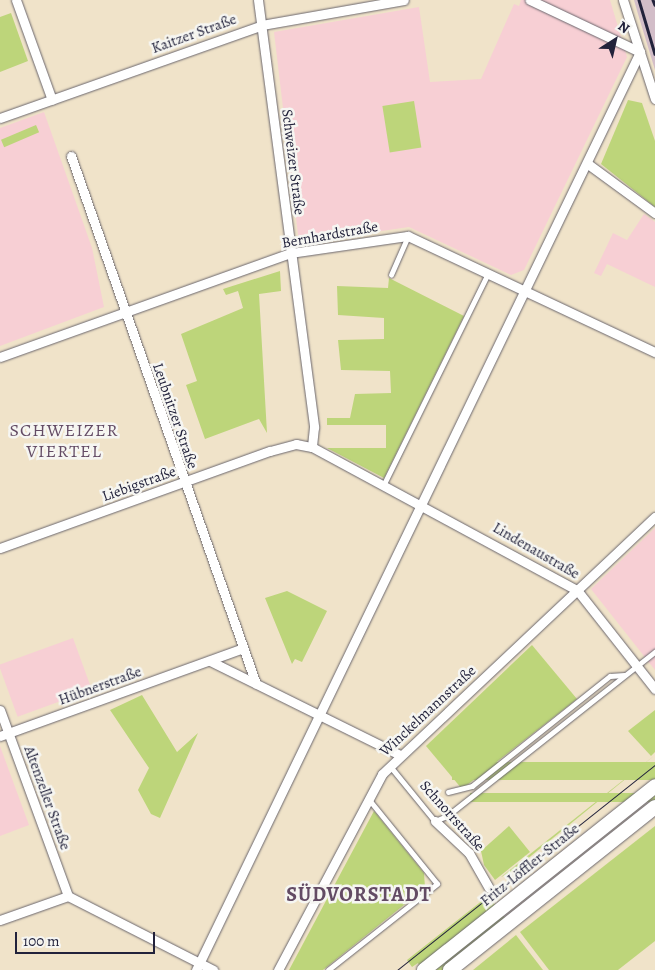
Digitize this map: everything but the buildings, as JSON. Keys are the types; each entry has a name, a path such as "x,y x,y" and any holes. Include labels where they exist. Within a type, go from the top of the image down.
{"main road":[{"name":"Fritz-Löffler-Straße","path":"424,970 655,786"},
{"path":"450,970 655,807"}],"street":[{"path":"16,0 52,100"},
{"name":"Schweizer Straße","path":"258,0 314,426 312,447"},
{"name":"Kaitzer Straße","path":"0,118 262,25 404,0"},
{"path":"530,0 640,52"},
{"path":"623,0 655,99"},
{"path":"198,966 527,292 640,52"},
{"name":"Leubnitzer Straße","path":"71,156 124,313 256,684"},
{"path":"588,164 655,213"},
{"path":"408,236 655,352"},
{"name":"Bernhardstraße","path":"0,357 291,253 408,236"},
{"name":"Liebigstraße","path":"0,548 270,451 296,444 312,447 383,486 422,504"},
{"name":"Lindenaustraße","path":"422,504 578,590 655,689"},
{"name":"Winckelmannstraße","path":"278,970 382,774 655,517"},
{"name":"Hübnerstraße","path":"4,735 243,648"},
{"path":"210,661 400,755"},
{"name":"Altenzeller Straße","path":"0,710 4,735 68,896"},
{"name":"Schnorrstraße","path":"435,821 469,852 489,888"},
{"path":"0,920 68,896 198,966 213,970"}],"lane":[{"path":"391,276 408,236"},
{"path":"383,486 488,274"},
{"path":"435,821 447,816 655,652"},
{"path":"448,792 472,786 610,676 626,675"},
{"name":"Schnorrstraße","path":"390,765 435,821"},
{"path":"328,970 437,884 369,800"}],"shaded area":[{"path":"521,0 610,0 627,57 524,270 511,275 409,227 299,243 274,32 419,7 430,82 481,79 514,4 519,6"},
{"path":"634,0 655,0 655,70 638,14"},
{"path":"44,112 92,248 104,307 0,346 0,128"},
{"path":"644,214 655,222 655,287 607,264 601,276 594,273 613,233 627,240"},
{"path":"655,528 655,670 591,589"},
{"path":"73,638 92,690 18,717 0,665"},
{"path":"0,746 29,825 0,836"}],"green space":[{"path":"11,13 28,61 0,72 0,17"},
{"path":"628,100 642,103 655,141 655,207 601,164"},
{"path":"414,101 421,147 390,152 382,106"},
{"path":"36,125 39,132 4,147 1,140"},
{"path":"280,271 281,291 259,294 267,433 259,419 205,439 186,385 197,381 181,334 243,308 238,291 226,295 223,289"},
{"path":"389,278 464,316 384,478 327,448 386,448 386,425 327,425 327,418 350,418 355,394 391,393 390,371 341,370 338,340 384,339 384,318 338,315 337,286 388,288"},
{"path":"287,591 327,611 302,662 295,659 292,664 265,598"},
{"path":"532,645 577,699 462,789 426,746"},
{"path":"142,695 177,752 198,733 160,818 151,814 138,790 149,768 110,710"},
{"path":"655,710 655,752 651,756 628,731"},
{"path":"655,755 510,873 501,877"},
{"path":"452,762 655,762 655,780 452,780"},
{"path":"470,793 655,793 655,802 470,802"},
{"path":"374,811 424,873 425,888 323,970 289,970"},
{"path":"509,826 530,852 495,880 484,865 481,851"},
{"path":"655,826 655,941 618,970 549,970 520,932"},
{"path":"488,896 496,906 420,967 418,963 412,967 407,960"},
{"path":"502,914 506,919 443,970 432,970"},
{"path":"516,935 543,970 473,970"}],"tram line":[{"path":"397,970 655,765"}],"railway":[{"path":"639,0 655,54"},
{"path":"653,0 655,5"}],"district":[{"name":"SCHWEIZER VIERTEL","path":"64,441"},
{"name":"SÜDVORSTADT","path":"359,894"}]}
